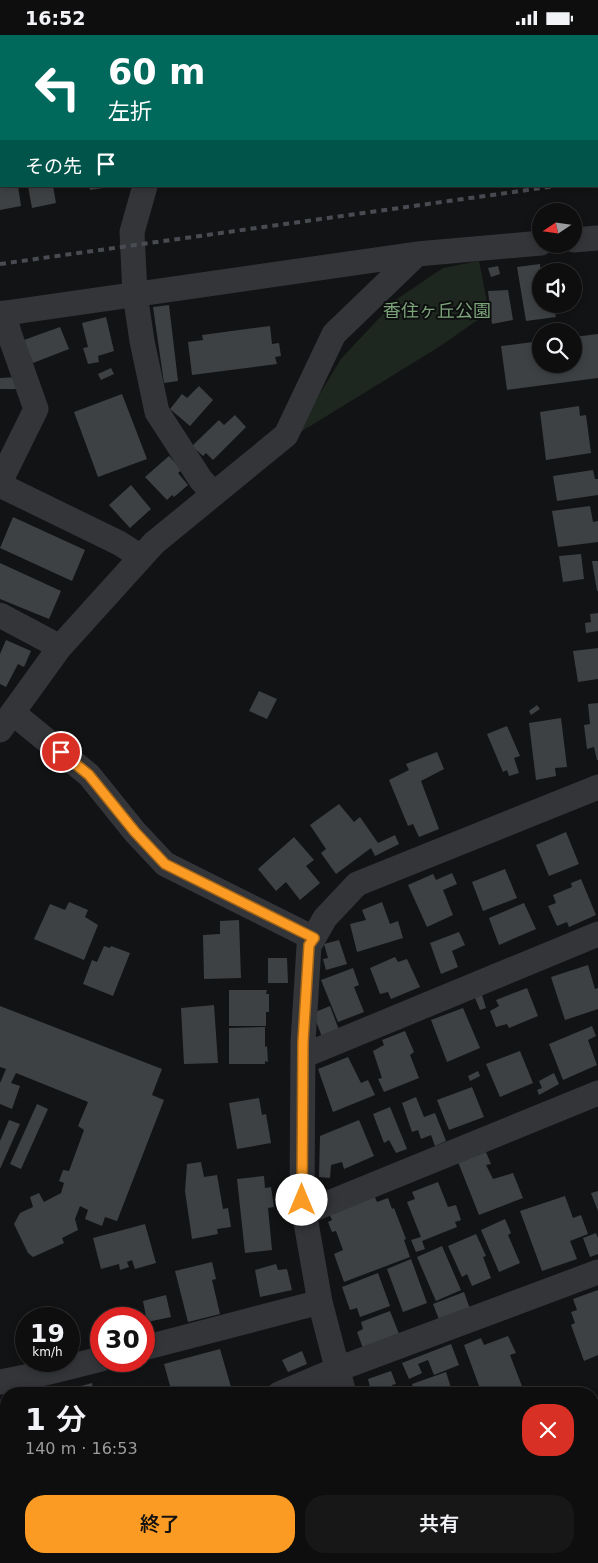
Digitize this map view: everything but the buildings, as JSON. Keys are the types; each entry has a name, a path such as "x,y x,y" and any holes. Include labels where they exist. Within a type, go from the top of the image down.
{"street":[{"path":"145,187 132,232 135,294 142,341 157,412 201,480 214,494"},
{"path":"582,239 598,238"},
{"path":"141,557 119,543 0,484 36,409 2,313 417,254 532,244"},
{"path":"314,938 165,864 135,832 89,775 7,721 60,647 154,543 286,435 334,334 417,254"},
{"path":"0,615 60,647"},
{"path":"342,1387 320,1302 302,1200 303,1056 309,945 325,918 357,884 598,787"},
{"path":"303,1056 598,934"},
{"path":"304,1213 598,1093"},
{"path":"296,1387 338,1369 598,1272"},
{"path":"155,1345 320,1302"},
{"path":"0,1382 90,1362"}],"green space":[{"name":"香住ヶ丘公園","path":"479,261 489,312 439,347 294,436 341,359 397,299 443,268"}],"railway":[{"path":"0,264 549,187"}],"route":[{"path":"61,752 89,775 135,832 165,864 314,938 309,945 303,1042 302,1200"}]}
